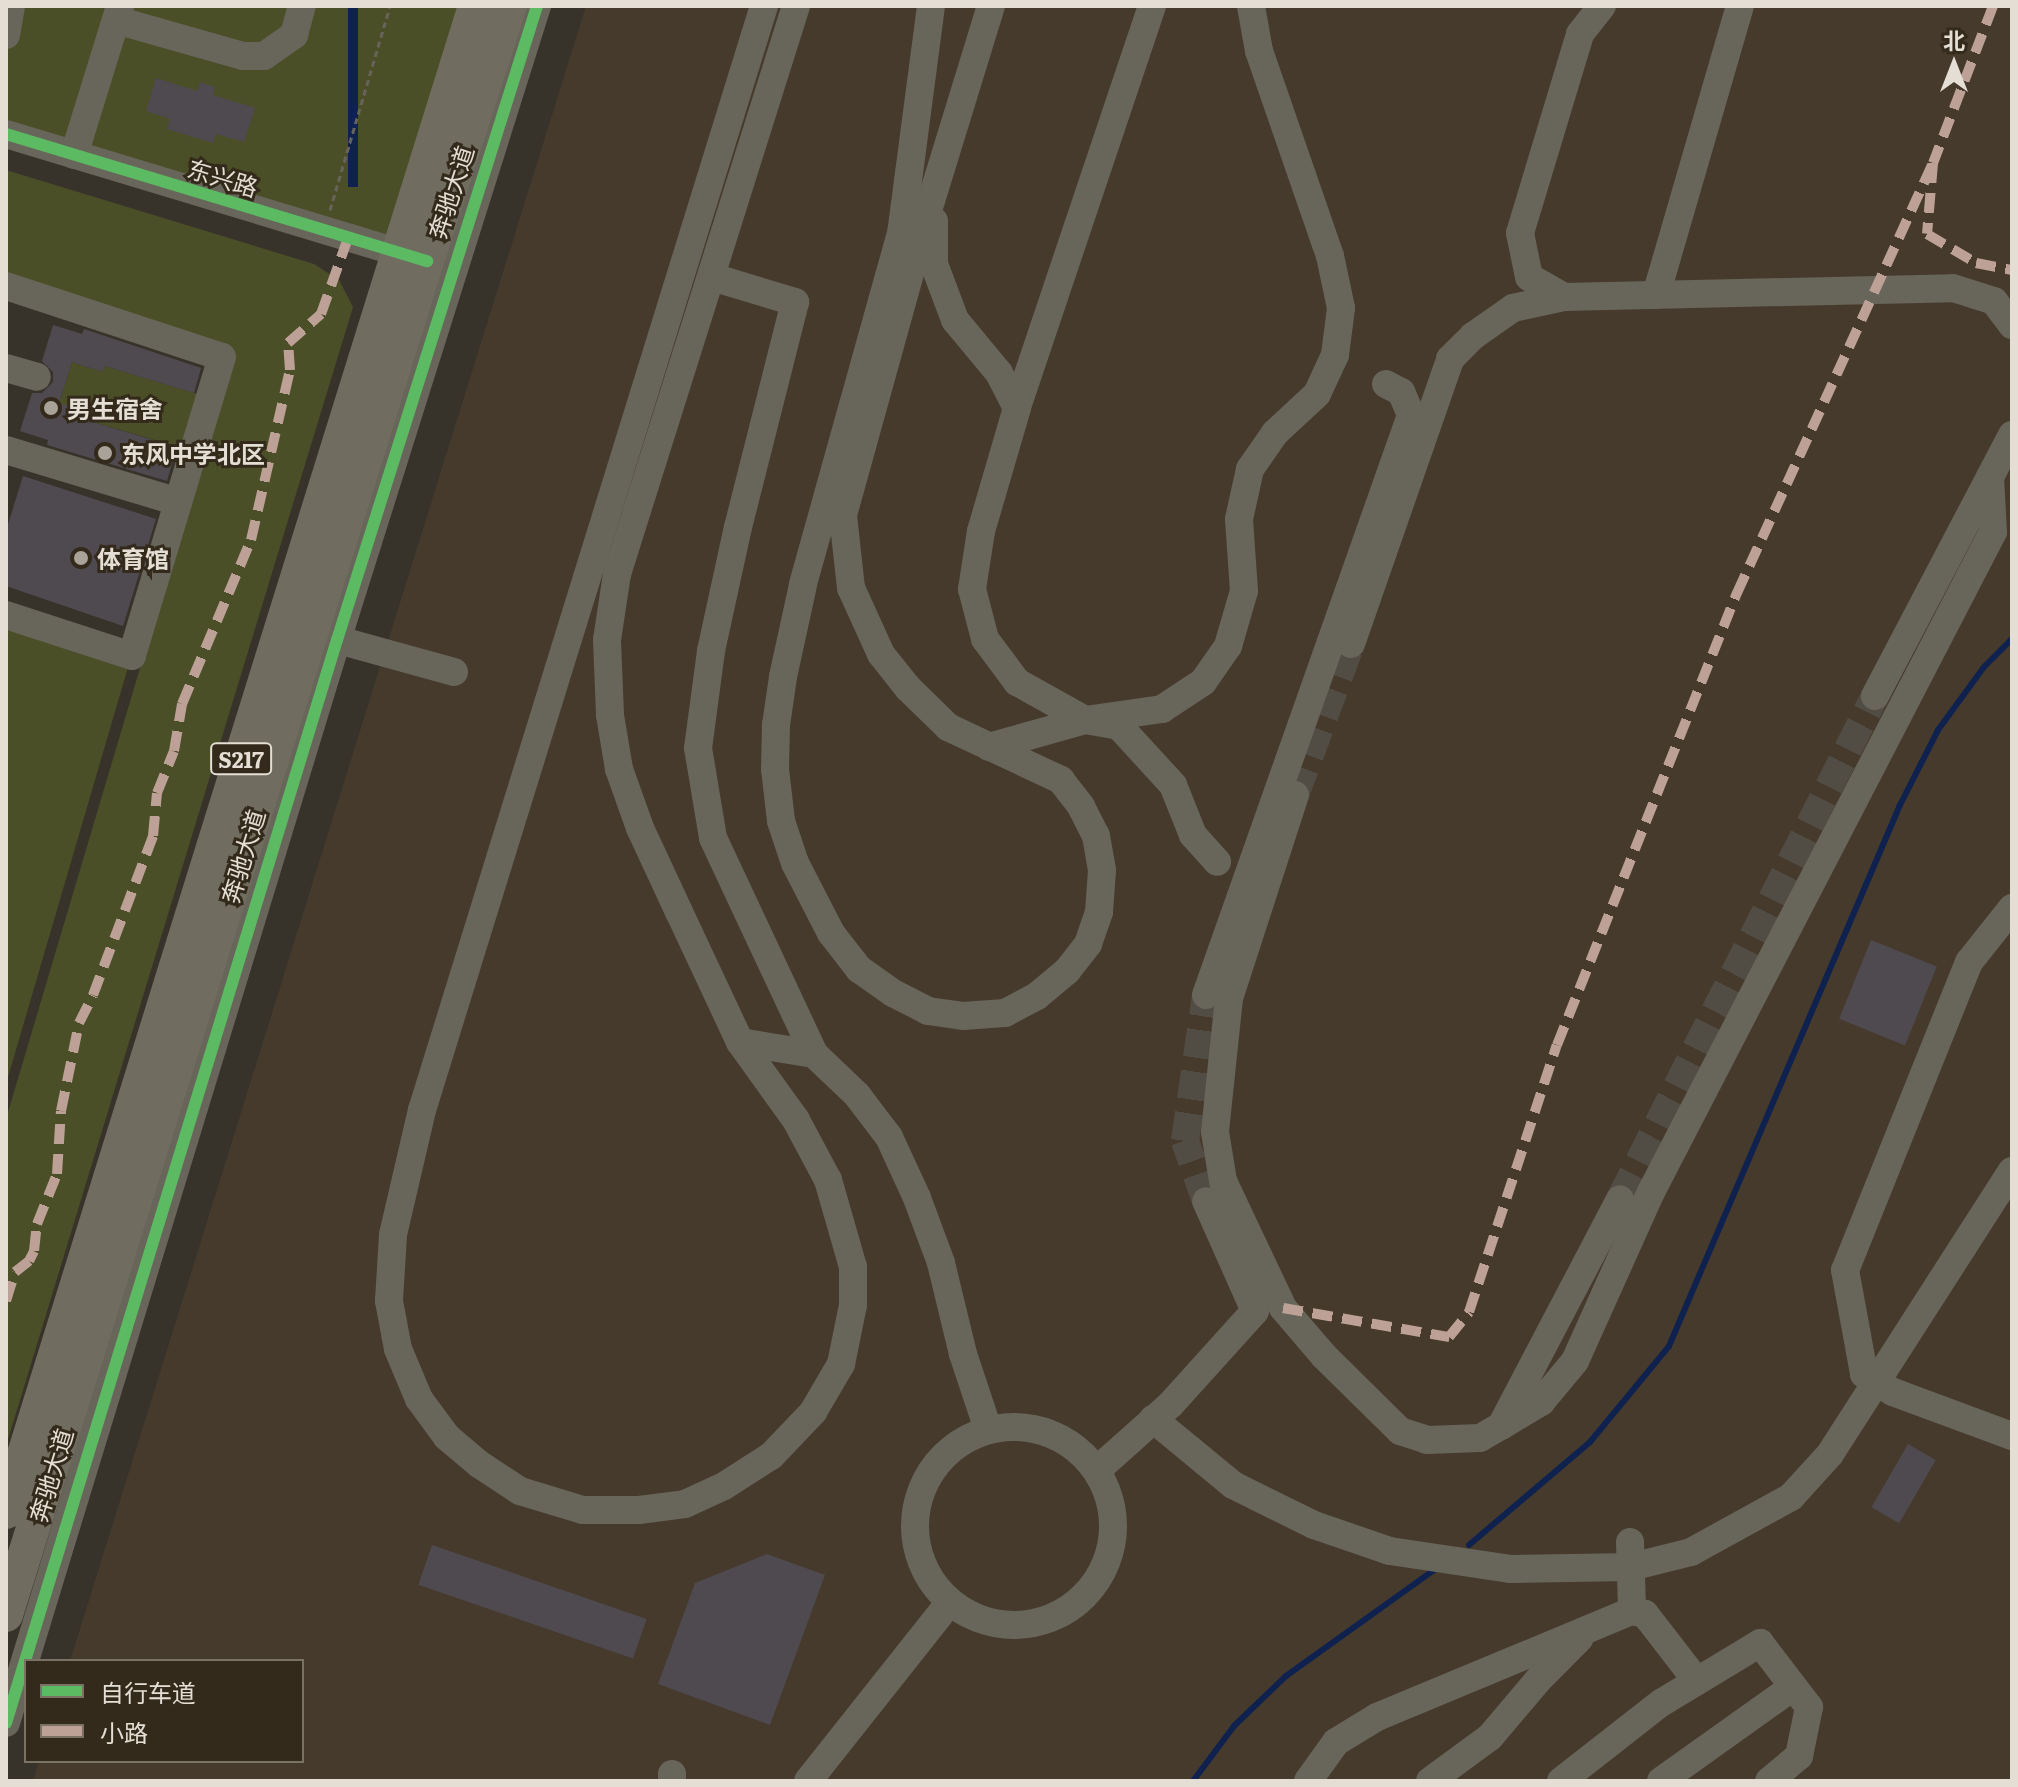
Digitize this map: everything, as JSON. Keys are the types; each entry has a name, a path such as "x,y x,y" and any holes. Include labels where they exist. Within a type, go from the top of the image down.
{"main road":[{"name":"奔驰大道","path":"22,1599 377,470 413,257 475,6"},
{"name":"奔驰大道","path":"6,1512 413,257 510,6"}],"street":[{"path":"6,35 11,6"},
{"path":"74,155 118,13 243,56 264,56 294,35 302,6"},
{"path":"377,470 537,6"},
{"path":"764,6 422,1110 393,1235 389,1301 398,1349 419,1399 447,1437 520,1491 583,1510 639,1510 685,1504 724,1486 771,1456 813,1412 841,1364 853,1305 853,1267 828,1180 796,1120 740,1042 640,828 619,769 610,715 607,640 617,574 796,6"},
{"path":"931,6 901,233 803,585 783,677 776,725 775,769 781,821 795,863 831,933 859,969 928,1011 963,1016 1005,1013 1037,996 1067,971 1088,944 1099,912 1102,870 1096,836 1081,806 1061,780 948,727 908,688 881,654 851,588 843,515 934,193 991,6"},
{"path":"1152,6 1017,408 981,531 972,589 985,639 1017,682 1085,720 1119,726 1148,754 1173,785 1193,835 1217,862"},
{"path":"989,747 1085,720 1162,709 1203,682 1228,646 1244,591 1239,519 1250,469 1275,433 1317,394 1335,355 1341,308 1330,256 1259,51 1251,6"},
{"path":"1564,297 1529,277 1520,233 1580,34 1602,6"},
{"path":"1656,295 1740,6"},
{"name":"东兴路","path":"6,134 413,257"},
{"path":"934,193 934,264 955,320 999,373 1017,408"},
{"path":"712,277 795,302 734,542 711,651 698,748 713,838 814,1054 857,1095 889,1137 917,1198 941,1263 963,1354 988,1429"},
{"path":"6,286 222,357 132,656 6,615"},
{"path":"1351,644 1450,359 1473,336 1513,308 1564,297 1953,288 1994,301 2012,325"},
{"path":"6,368 37,377"},
{"path":"1386,384 1401,392 1411,415 1418,451"},
{"path":"1206,995 1411,415"},
{"path":"1875,696 2012,435"},
{"path":"6,450 178,502"},
{"path":"1295,795 1229,998 1215,1132 1223,1181 1283,1308 1324,1356 1400,1431 1427,1440 1480,1438 1541,1402 1575,1361 1651,1192 1993,532 1990,477"},
{"path":"324,636 454,672"},
{"path":"2012,908 1969,962 1845,1270 1864,1374 1893,1392 2012,1436"},
{"path":"740,1042 814,1054"},
{"path":"1153,1419 1233,1485 1314,1525 1390,1551 1510,1569 1631,1555 1691,1552 1791,1497 1830,1454 2012,1171"},
{"path":"1501,1426 1620,1199"},
{"path":"1206,1201 1255,1311"},
{"path":"1097,1470 1153,1419 1255,1311 1283,1308"},
{"path":"1035,1428 1078,1450 1097,1470 1107,1490 1114,1527 1107,1563 1090,1590 1061,1614 1019,1626 978,1619 949,1603 922,1567 914,1535 917,1501 930,1471 950,1449 988,1429 1035,1428"},
{"path":"1631,1555 1632,1611"},
{"path":"6,1723 22,1599"},
{"path":"808,1781 949,1603"},
{"path":"1308,1781 1336,1742 1377,1717 1632,1611 1645,1614 1696,1680"},
{"path":"1430,1781 1490,1737 1539,1679 1592,1627"},
{"path":"1561,1781 1696,1680 1760,1643 1809,1707 1799,1756 1769,1781"},
{"path":"1661,1781 1793,1687"}],"path":[{"path":"324,230 390,6"}],"shaded area":[{"path":"586,6 2012,6 2012,1781 33,1781 38,1763 304,1763 304,1659 71,1659"}],"green space":[{"path":"6,6 475,6 398,253 6,134"},
{"path":"6,170 314,264 339,280 353,307 6,1446 6,1119 143,658 131,657 6,1084 6,615 132,656 222,357 6,286"},
{"path":"72,362 103,372 105,366 204,396 189,450 89,421 92,414 59,403"}],"water":[{"path":"348,6 358,6 358,187 348,187"}],"building":[{"path":"156,78 197,91 200,82 215,87 213,95 255,108 244,142 216,134 213,143 167,129 170,119 146,111"},
{"name":"男生宿舍","path":"53,325 82,334 84,329 201,368 194,393 105,366 103,372 72,362 59,403 92,413 89,421 177,447 167,481 47,445 48,440 20,431 32,393 42,393 53,382 53,372 42,361"},
{"name":"体育馆","path":"23,476 156,519 123,626 6,586 6,531"},
{"path":"1871,940 1937,967 1905,1045 1839,1019"},
{"path":"1908,1444 1936,1460 1899,1523 1872,1507"},
{"path":"432,1545 647,1619 633,1659 418,1585"},
{"path":"767,1554 825,1575 770,1725 658,1684 695,1583"}],"waterway":[{"path":"1469,1545 1590,1442 1669,1346 1900,805 1938,730 1984,667 2012,639"},
{"path":"1193,1781 1234,1726 1286,1676 1438,1567"}],"tunnel":[{"path":"1295,795 1351,644"},
{"path":"1620,1199 1875,696"},
{"path":"1206,995 1185,1141 1206,1201"}],"marked path":[{"path":"1993,6 1933,163 1927,234 1976,263 2012,270"},
{"path":"1283,1308 1449,1337 1469,1312 1557,1045 1737,593 1933,163"},
{"path":"6,1301 15,1272 29,1261 34,1251 37,1224 57,1174 61,1111 79,1023 93,995 153,836 157,793 174,751 182,704 251,540 290,370 288,343 321,314 348,238"}],"cycle path":[{"path":"26,1659 337,640 537,6"},
{"path":"6,134 427,261"},
{"path":"6,1723 24,1664"}],"place":[{"name":"男生宿舍","path":"51,408"},
{"name":"东风中学北区","path":"105,453"},
{"name":"体育馆","path":"81,558"}]}
